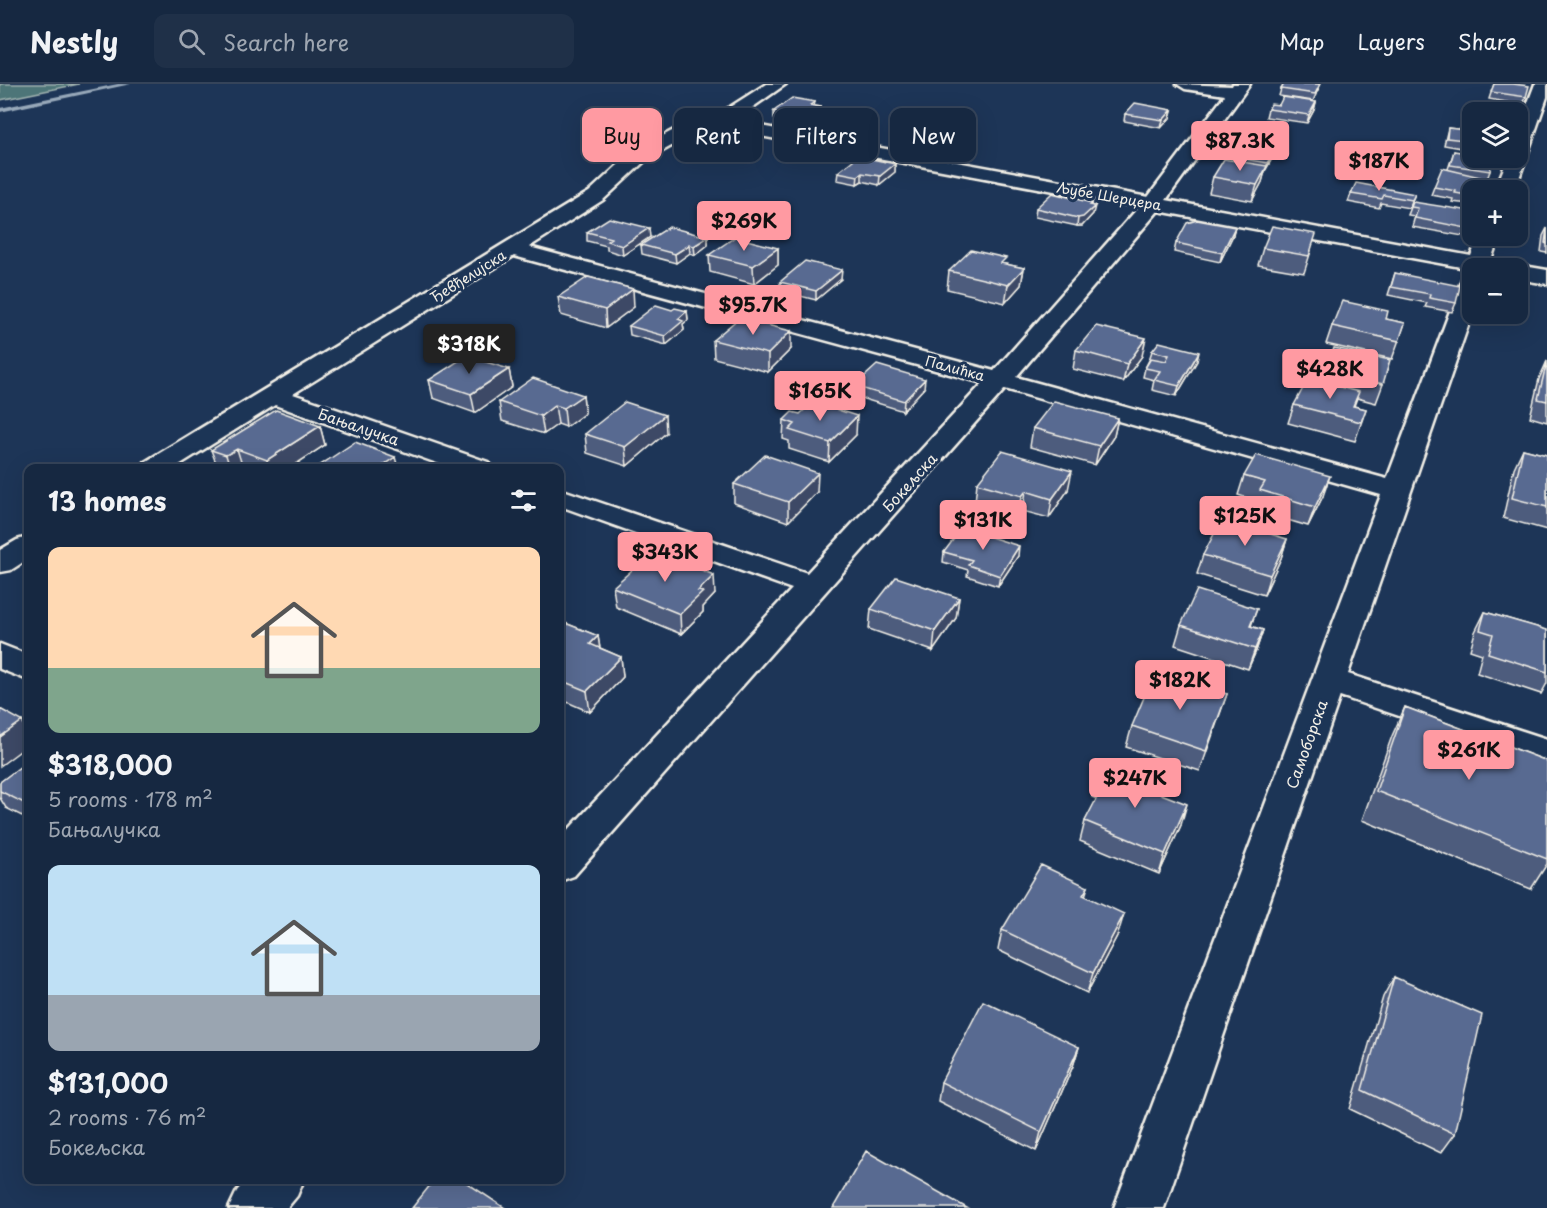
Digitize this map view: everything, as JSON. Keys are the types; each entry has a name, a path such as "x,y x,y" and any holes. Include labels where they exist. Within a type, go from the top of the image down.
{"street":[{"name":"Ђевђелијска","path":"740,108 778,84"},
{"path":"1185,84 1239,88"},
{"path":"1528,126 1543,84"},
{"name":"Бокељска","path":"564,862 1000,380 1153,204 1239,88"},
{"name":"Љубе Шерцера","path":"762,131 1153,204 1462,268"},
{"name":"Ђевђелијска","path":"162,464 596,196 639,156 674,137"},
{"name":"Палићка","path":"512,249 1000,380 1397,491"},
{"path":"1528,274 1547,277"},
{"name":"Самоборска","path":"1139,1208 1462,310"},
{"name":"Бањалучка","path":"273,396 467,464"},
{"path":"564,497 815,586"},
{"path":"0,563 24,548"},
{"path":"0,655 24,667"},
{"path":"1329,680 1547,753"},
{"path":"254,1208 276,1184"}],"green space":[{"path":"0,84 79,84 0,100"}],"building":[{"path":"1284,84 1320,84 1315,94 1281,89"},
{"path":"1494,84 1529,86 1526,97 1491,92"},
{"path":"1283,97 1316,102 1309,115 1268,109 1271,104 1279,105"},
{"path":"792,98 815,102 810,105 821,107 820,108 778,108"},
{"path":"1135,103 1172,110 1163,120 1125,114"},
{"path":"1448,128 1462,130 1462,140 1447,138"},
{"path":"1252,145 1275,149 1267,163 1232,157 1238,147 1250,149"},
{"path":"1454,151 1462,152 1462,167 1450,165"},
{"path":"1224,159 1267,166 1257,185 1213,177"},
{"path":"878,160 895,164 880,176 862,173 858,176 838,172 850,162"},
{"path":"1442,168 1480,177 1479,180 1462,180 1462,194 1434,187"},
{"path":"1470,168 1491,168 1490,171"},
{"path":"1356,183 1415,194 1412,200 1384,195 1382,199 1351,194"},
{"path":"1052,193 1092,203 1090,205 1095,206 1083,217 1078,218 1036,208"},
{"path":"1413,202 1462,210 1462,227 1415,218 1418,208 1411,207"},
{"path":"609,218 649,228 622,246 607,241 611,238 587,232"},
{"path":"1197,220 1235,227 1222,253 1176,243 1187,223"},
{"path":"1272,226 1316,234 1309,256 1263,248"},
{"path":"669,227 708,237 675,254 641,245"},
{"path":"735,237 778,248 753,266 709,255"},
{"path":"971,250 1006,258 1001,263 1024,268 1008,285 949,271"},
{"path":"805,261 842,270 816,291 780,282"},
{"path":"1395,273 1460,286 1456,303 1429,298 1430,294 1391,287"},
{"path":"588,277 633,289 605,310 558,297"},
{"path":"1342,301 1388,311 1386,319 1405,323 1399,341 1332,326"},
{"path":"656,305 672,310 675,308 687,311 678,319 683,321 665,336 629,326"},
{"path":"739,318 791,331 768,354 713,340"},
{"path":"1096,326 1146,338 1127,364 1076,350"},
{"path":"1159,342 1199,352 1179,386 1154,380 1160,371 1145,368 1151,358 1166,361 1169,355 1152,351"},
{"path":"1334,348 1390,360 1383,384 1325,371"},
{"path":"466,356 509,369 471,394 429,380"},
{"path":"1547,361 1547,401 1538,399"},
{"path":"877,365 925,379 904,401 854,386"},
{"path":"533,378 583,395 564,408 555,405 541,416 499,402"},
{"path":"1308,379 1359,392 1353,406 1366,409 1361,422 1294,405"},
{"path":"1054,401 1118,418 1099,446 1033,428"},
{"path":"625,402 665,415 625,447 585,434"},
{"path":"813,402 857,416 830,443 789,430 795,424 784,420 792,412 800,414"},
{"path":"276,410 320,426 267,460 237,449 226,455 211,450"},
{"path":"355,442 395,457 385,464 322,464"},
{"path":"1523,449 1547,455 1547,507 1512,498"},
{"path":"1002,451 1072,471 1052,499 1026,491 1022,496 977,483"},
{"path":"765,455 818,473 788,502 734,484"},
{"path":"1256,455 1330,476 1315,507 1260,490 1265,482 1244,476"},
{"path":"1222,519 1287,539 1270,575 1203,555"},
{"path":"962,528 1019,546 1000,576 968,565 972,560 944,552"},
{"path":"650,554 680,566 684,563 714,575 698,591 703,592 680,614 613,587"},
{"path":"896,577 959,598 935,631 871,609"},
{"path":"1197,590 1257,609 1250,626 1263,630 1255,649 1181,625"},
{"path":"1485,612 1547,630 1547,672 1488,653 1493,634 1480,630"},
{"path":"564,623 598,636 590,644 621,657 587,691 564,682"},
{"path":"1155,671 1227,694 1206,751 1132,726"},
{"path":"1405,707 1547,761 1547,859 1376,791"},
{"path":"0,709 22,721 0,737"},
{"path":"1105,762 1155,781 1151,790 1187,804 1165,854 1085,821 1106,780 1097,777"},
{"path":"24,764 24,803 0,791 0,782"},
{"path":"1041,865 1088,887 1083,895 1124,914 1093,973 1002,930"},
{"path":"1394,977 1482,1015 1455,1134 1362,1090"},
{"path":"983,1001 1079,1047 1041,1132 941,1082"},
{"path":"866,1151 967,1208 833,1208"},
{"path":"431,1184 469,1184 505,1208 412,1208"}],"waterway":[{"path":"0,110 128,84"}]}
